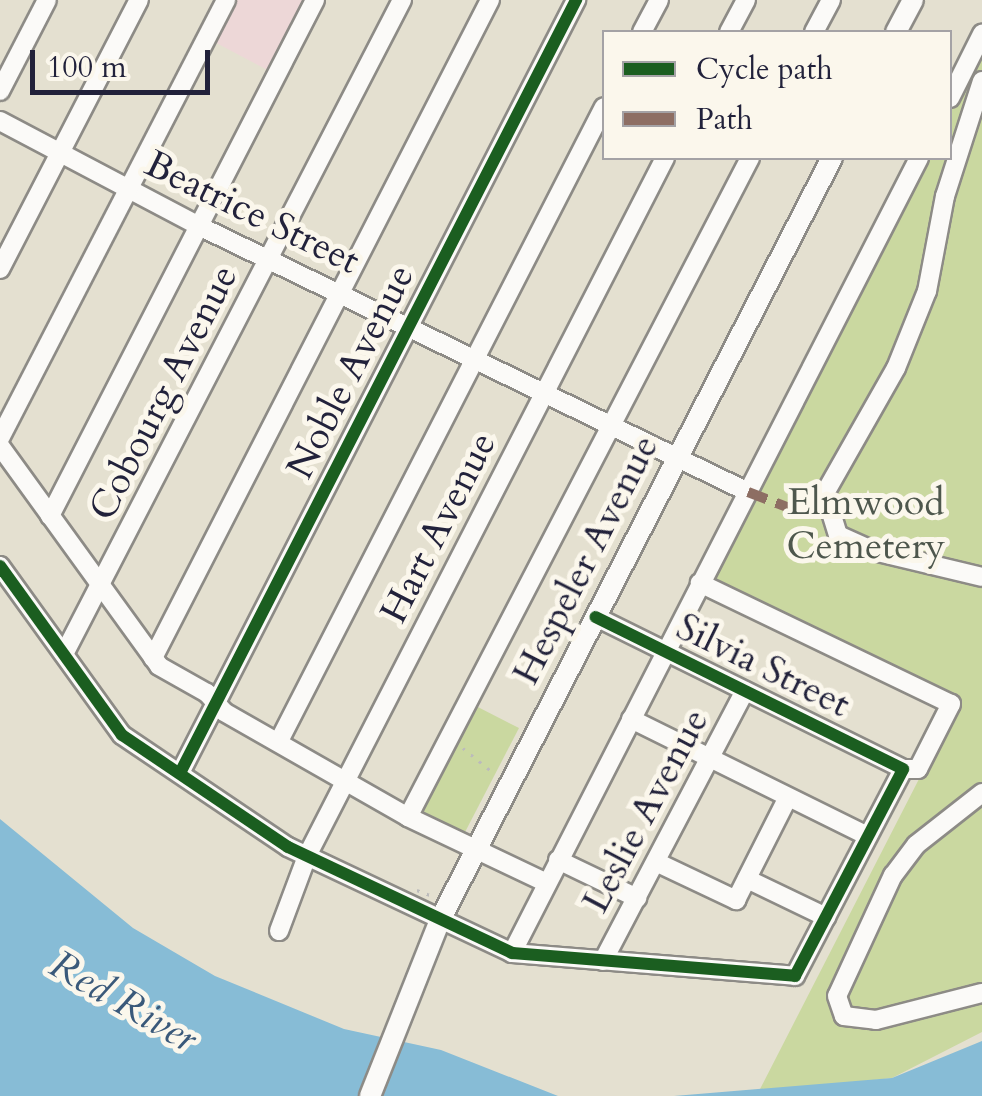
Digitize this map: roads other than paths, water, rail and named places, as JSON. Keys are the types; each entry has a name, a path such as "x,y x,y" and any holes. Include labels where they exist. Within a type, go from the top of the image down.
{"main road":[{"path":"897,30 912,0"},
{"name":"Hespeler Avenue","path":"370,1096 441,918 831,160"}],"street":[{"path":"0,91 47,0"},
{"path":"0,269 139,0"},
{"path":"0,438 226,0"},
{"path":"50,516 314,0"},
{"name":"Cobourg Avenue","path":"64,654 102,588 402,0"},
{"path":"153,658 490,0"},
{"name":"Noble Avenue","path":"180,773 576,0"},
{"path":"643,30 659,0"},
{"path":"730,30 746,0"},
{"path":"815,30 831,0"},
{"path":"952,94 982,34"},
{"path":"982,81 945,196 927,291 896,368 825,493 838,535 874,551 982,577"},
{"path":"279,741 602,110"},
{"name":"Beatrice Street","path":"0,121 199,226 409,324 748,492"},
{"name":"Hart Avenue","path":"279,931 307,856 664,160"},
{"path":"408,817 749,160"},
{"path":"512,953 918,160"},
{"path":"0,446 153,658 215,702 408,817 547,882"},
{"path":"0,566 122,735 307,856 512,953 796,976 903,769 918,769 951,704 700,583"},
{"name":"Silvia Street","path":"596,617 903,769"},
{"name":"Leslie Avenue","path":"604,961 746,691"},
{"path":"631,719 868,836"},
{"path":"982,793 916,845 893,875 837,996 844,1016 876,1020 982,993"},
{"path":"656,862 736,900 788,796"},
{"path":"558,860 637,898"},
{"path":"747,878 826,917"}],"water":[{"name":"Red River","path":"0,819 133,928 215,976 344,1029 441,1050 558,1096 0,1096"},
{"path":"982,1041 982,1096 674,1096 892,1078"}],"park label":[{"name":"Elmwood Cemetery","path":"866,525"}]}
